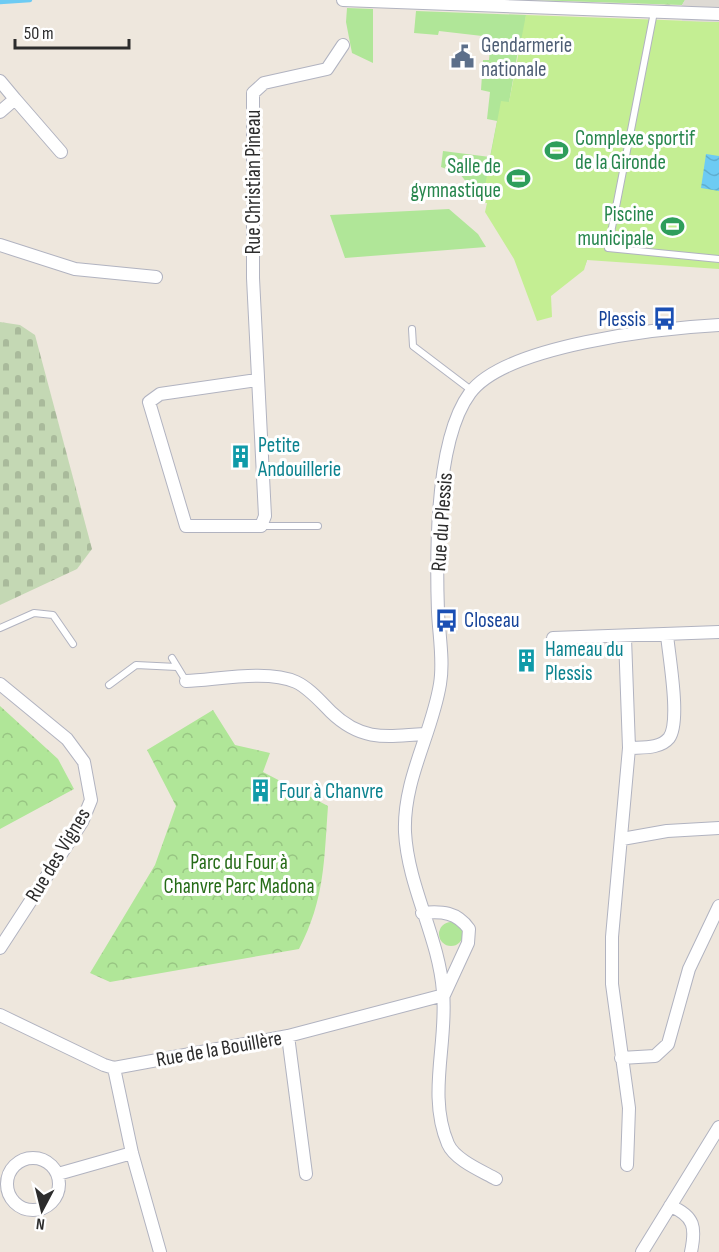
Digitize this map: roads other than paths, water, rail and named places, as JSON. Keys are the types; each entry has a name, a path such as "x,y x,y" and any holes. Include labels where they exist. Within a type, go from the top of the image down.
{"street":[{"path":"343,0 719,14"},
{"name":"Rue Christian Pineau","path":"261,526 265,516 253,278 253,93 264,83 327,69 344,45"},
{"path":"0,81 61,152"},
{"path":"0,112 15,99"},
{"path":"0,245 75,269 156,277"},
{"name":"Rue du Plessis","path":"496,1179 455,1154 448,1145 439,1104 439,1064 444,995 438,958 411,875 405,832 407,800 441,681 437,533 453,426 471,390 493,373 514,362 539,354 641,333 719,325"},
{"path":"257,380 160,394 148,402 186,526 261,526"},
{"path":"553,639 625,638 719,632"},
{"path":"629,748 656,746 668,739 673,730 674,712 667,635"},
{"path":"625,638 629,748 612,937 612,984 628,1108 627,1165"},
{"path":"186,681 269,676 295,682 312,693 341,722 359,733 380,737 424,734"},
{"name":"Rue des Vignes","path":"0,684 67,739 84,762 91,800 82,822 0,948"},
{"path":"622,839 667,831 719,828"},
{"path":"621,1058 655,1056 668,1044 689,969 719,906"},
{"name":"Rue du Plessis","path":"422,913 440,911 452,914 463,920 469,929 468,943 444,995"},
{"name":"Rue de la Bouillère","path":"114,1068 288,1036 444,995"},
{"path":"0,1015 114,1068 132,1153 160,1252"},
{"path":"288,1036 306,1174"},
{"path":"642,1252 719,1126"},
{"path":"58,1174 132,1153"},
{"path":"29,1158 45,1161 58,1174 59,1191 56,1199 41,1209 23,1208 10,1196 7,1182 10,1171 21,1161 29,1158"},
{"path":"670,1206 693,1224 695,1232 691,1252"}],"lane":[{"path":"654,12 608,248 719,259"},
{"path":"412,329 413,346 471,390"},
{"path":"261,526 318,526"},
{"path":"0,628 34,614 53,615 73,644"},
{"path":"172,658 186,681"},
{"path":"109,684 136,665 177,667"}],"water":[{"path":"706,154 719,156 719,191 701,188"}],"waterway":[{"path":"0,2 30,0"}],"place":[{"name":"Gendarmerie nationale","path":"463,57"},
{"name":"Complexe sportif de la Gironde","path":"557,150"},
{"name":"Salle de gymnastique","path":"519,178"},
{"name":"Piscine municipale","path":"672,226"},
{"name":"Plessis","path":"664,319"},
{"name":"Petite Andouillerie","path":"240,457"},
{"name":"Closeau","path":"446,620"},
{"name":"Hameau du Plessis","path":"527,661"},
{"name":"Four à Chanvre","path":"261,791"}],"park label":[{"name":"Parc du Four à Chanvre Parc Madona","path":"239,874"}]}
